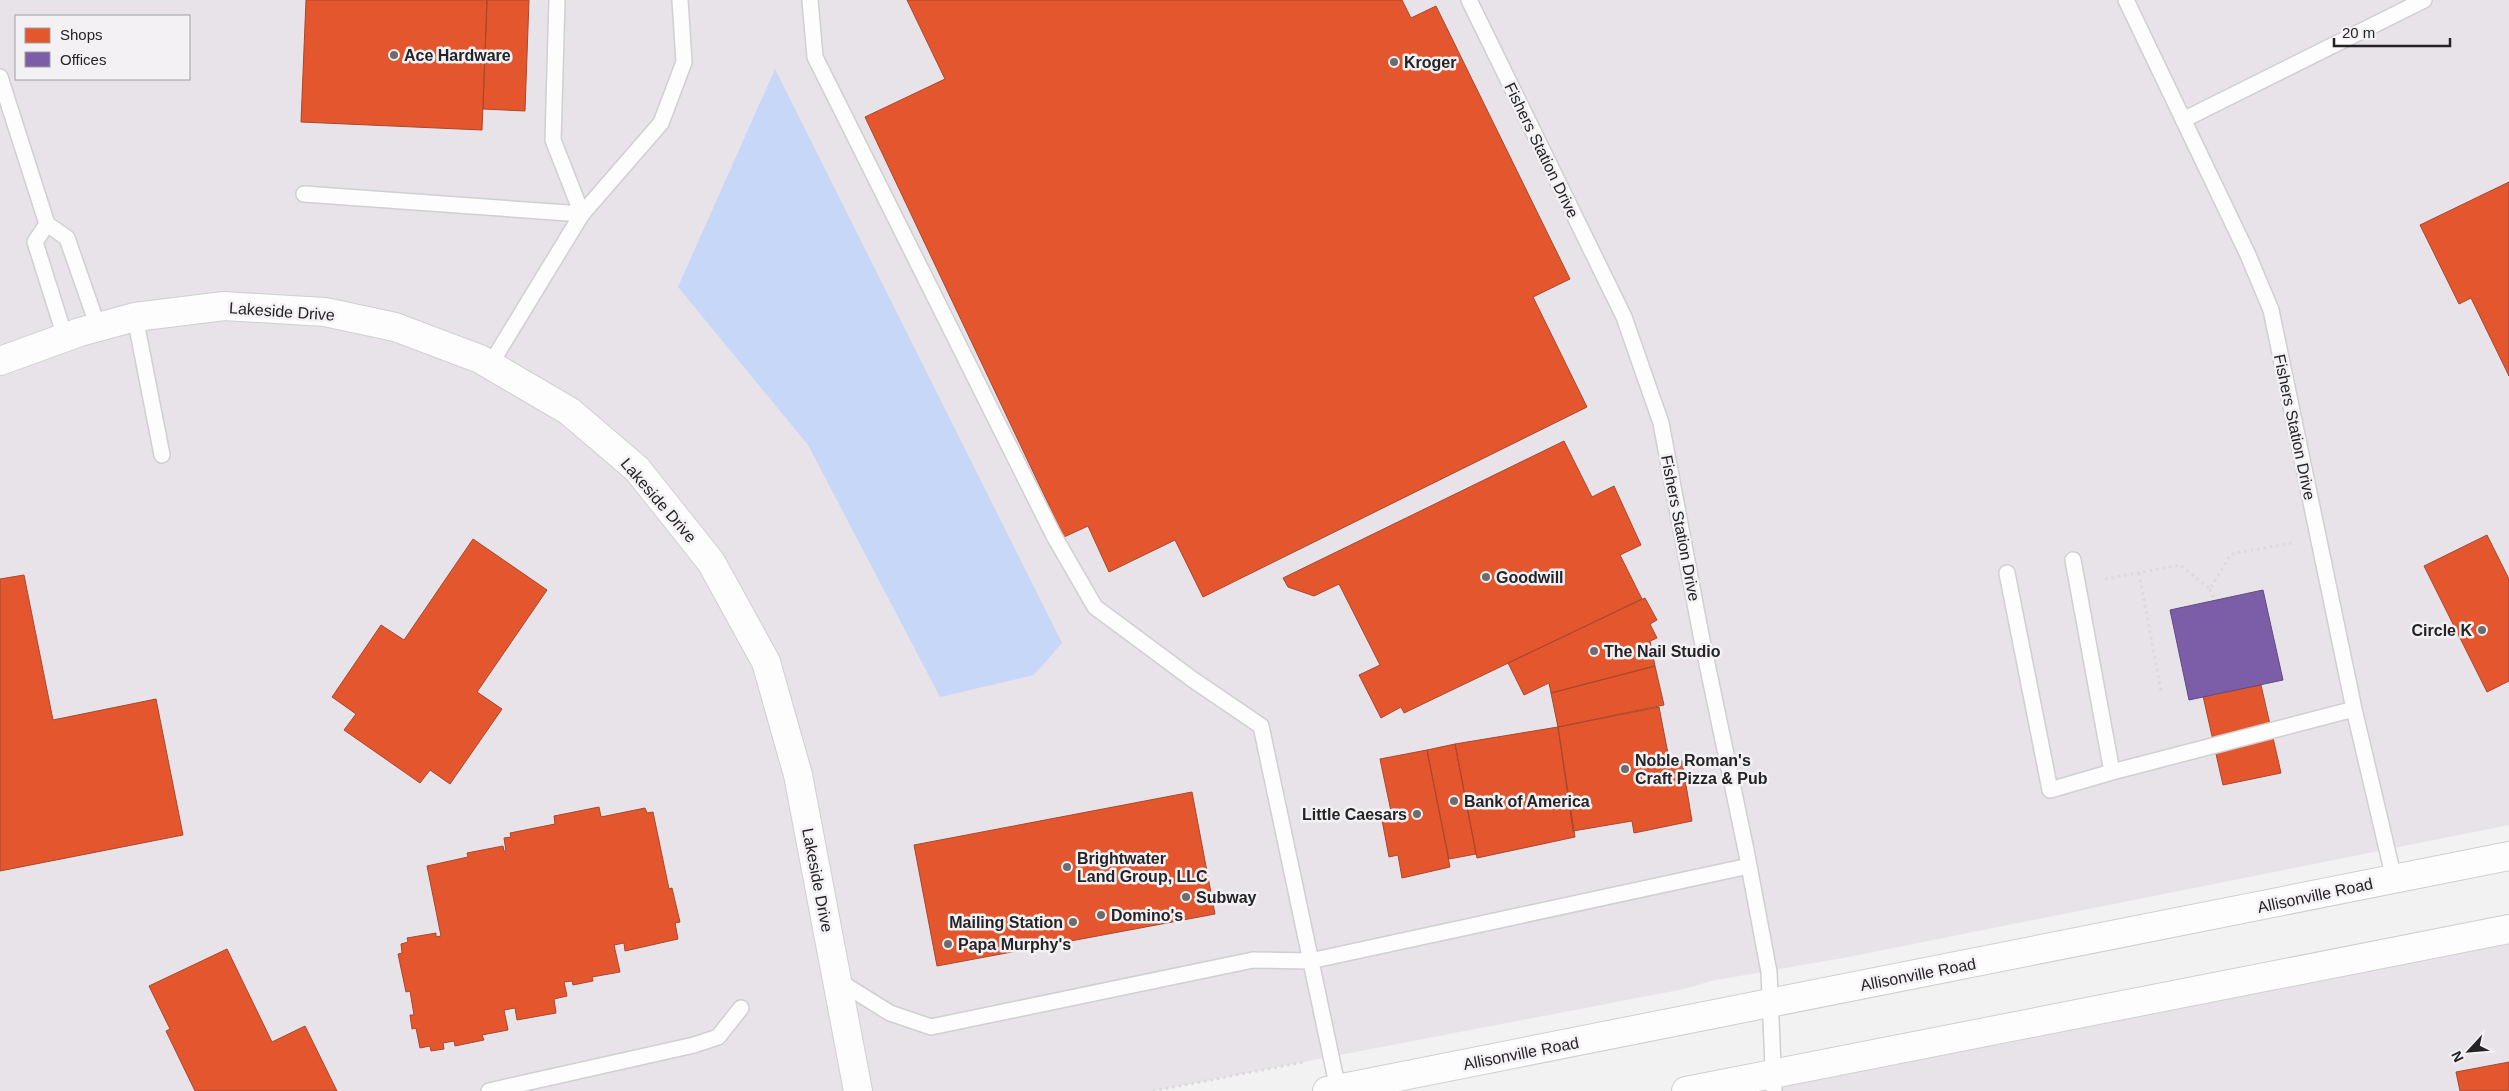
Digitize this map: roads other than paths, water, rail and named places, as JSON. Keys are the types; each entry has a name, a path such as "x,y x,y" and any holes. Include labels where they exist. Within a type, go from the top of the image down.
{"main road":[{"name":"Lakeside Drive","path":"0,361 65,337 135,317 224,306 324,312 395,328 490,365 568,411 636,469 711,562 766,662 798,775 858,1091"},
{"name":"Allisonville Road","path":"1332,1090 2509,856"},
{"path":"1686,1091 1773,1082 2509,930"}],"lane":[{"path":"557,0 553,140 582,214"},
{"path":"490,365 582,214 660,123 684,62 680,0"},
{"path":"810,0 815,57 1054,536 1095,607 1192,679 1261,726 1310,961 1332,1090"},
{"name":"Fishers Station Drive","path":"1469,0 1624,317 1661,422 1701,635 1749,866 1768,972 1773,1082"},
{"name":"Fishers Station Drive","path":"2126,0 2248,255 2272,310 2354,709 2394,879"},
{"path":"2183,120 2424,0"},
{"path":"0,78 47,224 67,238 98,327"},
{"path":"304,194 582,214"},
{"path":"47,224 35,242 65,337"},
{"path":"135,317 162,455"},
{"path":"2073,560 2112,772"},
{"path":"2007,573 2050,790 2354,709"},
{"path":"837,980 890,1013 931,1027 1253,960 1310,961 1749,866"},
{"path":"489,1091 710,1040 718,1037 741,1008"}],"water":[{"path":"775,69 1062,643 1034,675 940,697 808,445 678,287"}],"place":[{"name":"Ace Hardware","path":"394,55"},
{"name":"Kroger","path":"1394,62"},
{"name":"Goodwill","path":"1486,577"},
{"name":"Circle K","path":"2482,630"},
{"name":"The Nail Studio","path":"1594,651"},
{"name":"Noble Roman's Craft Pizza & Pub","path":"1625,769"},
{"name":"Bank of America","path":"1454,801"},
{"name":"Little Caesars","path":"1417,814"},
{"name":"Brightwater Land Group, LLC","path":"1067,867"},
{"name":"Subway","path":"1186,897"},
{"name":"Domino's","path":"1101,915"},
{"name":"Mailing Station","path":"1073,922"},
{"name":"Papa Murphy's","path":"948,944"}]}
